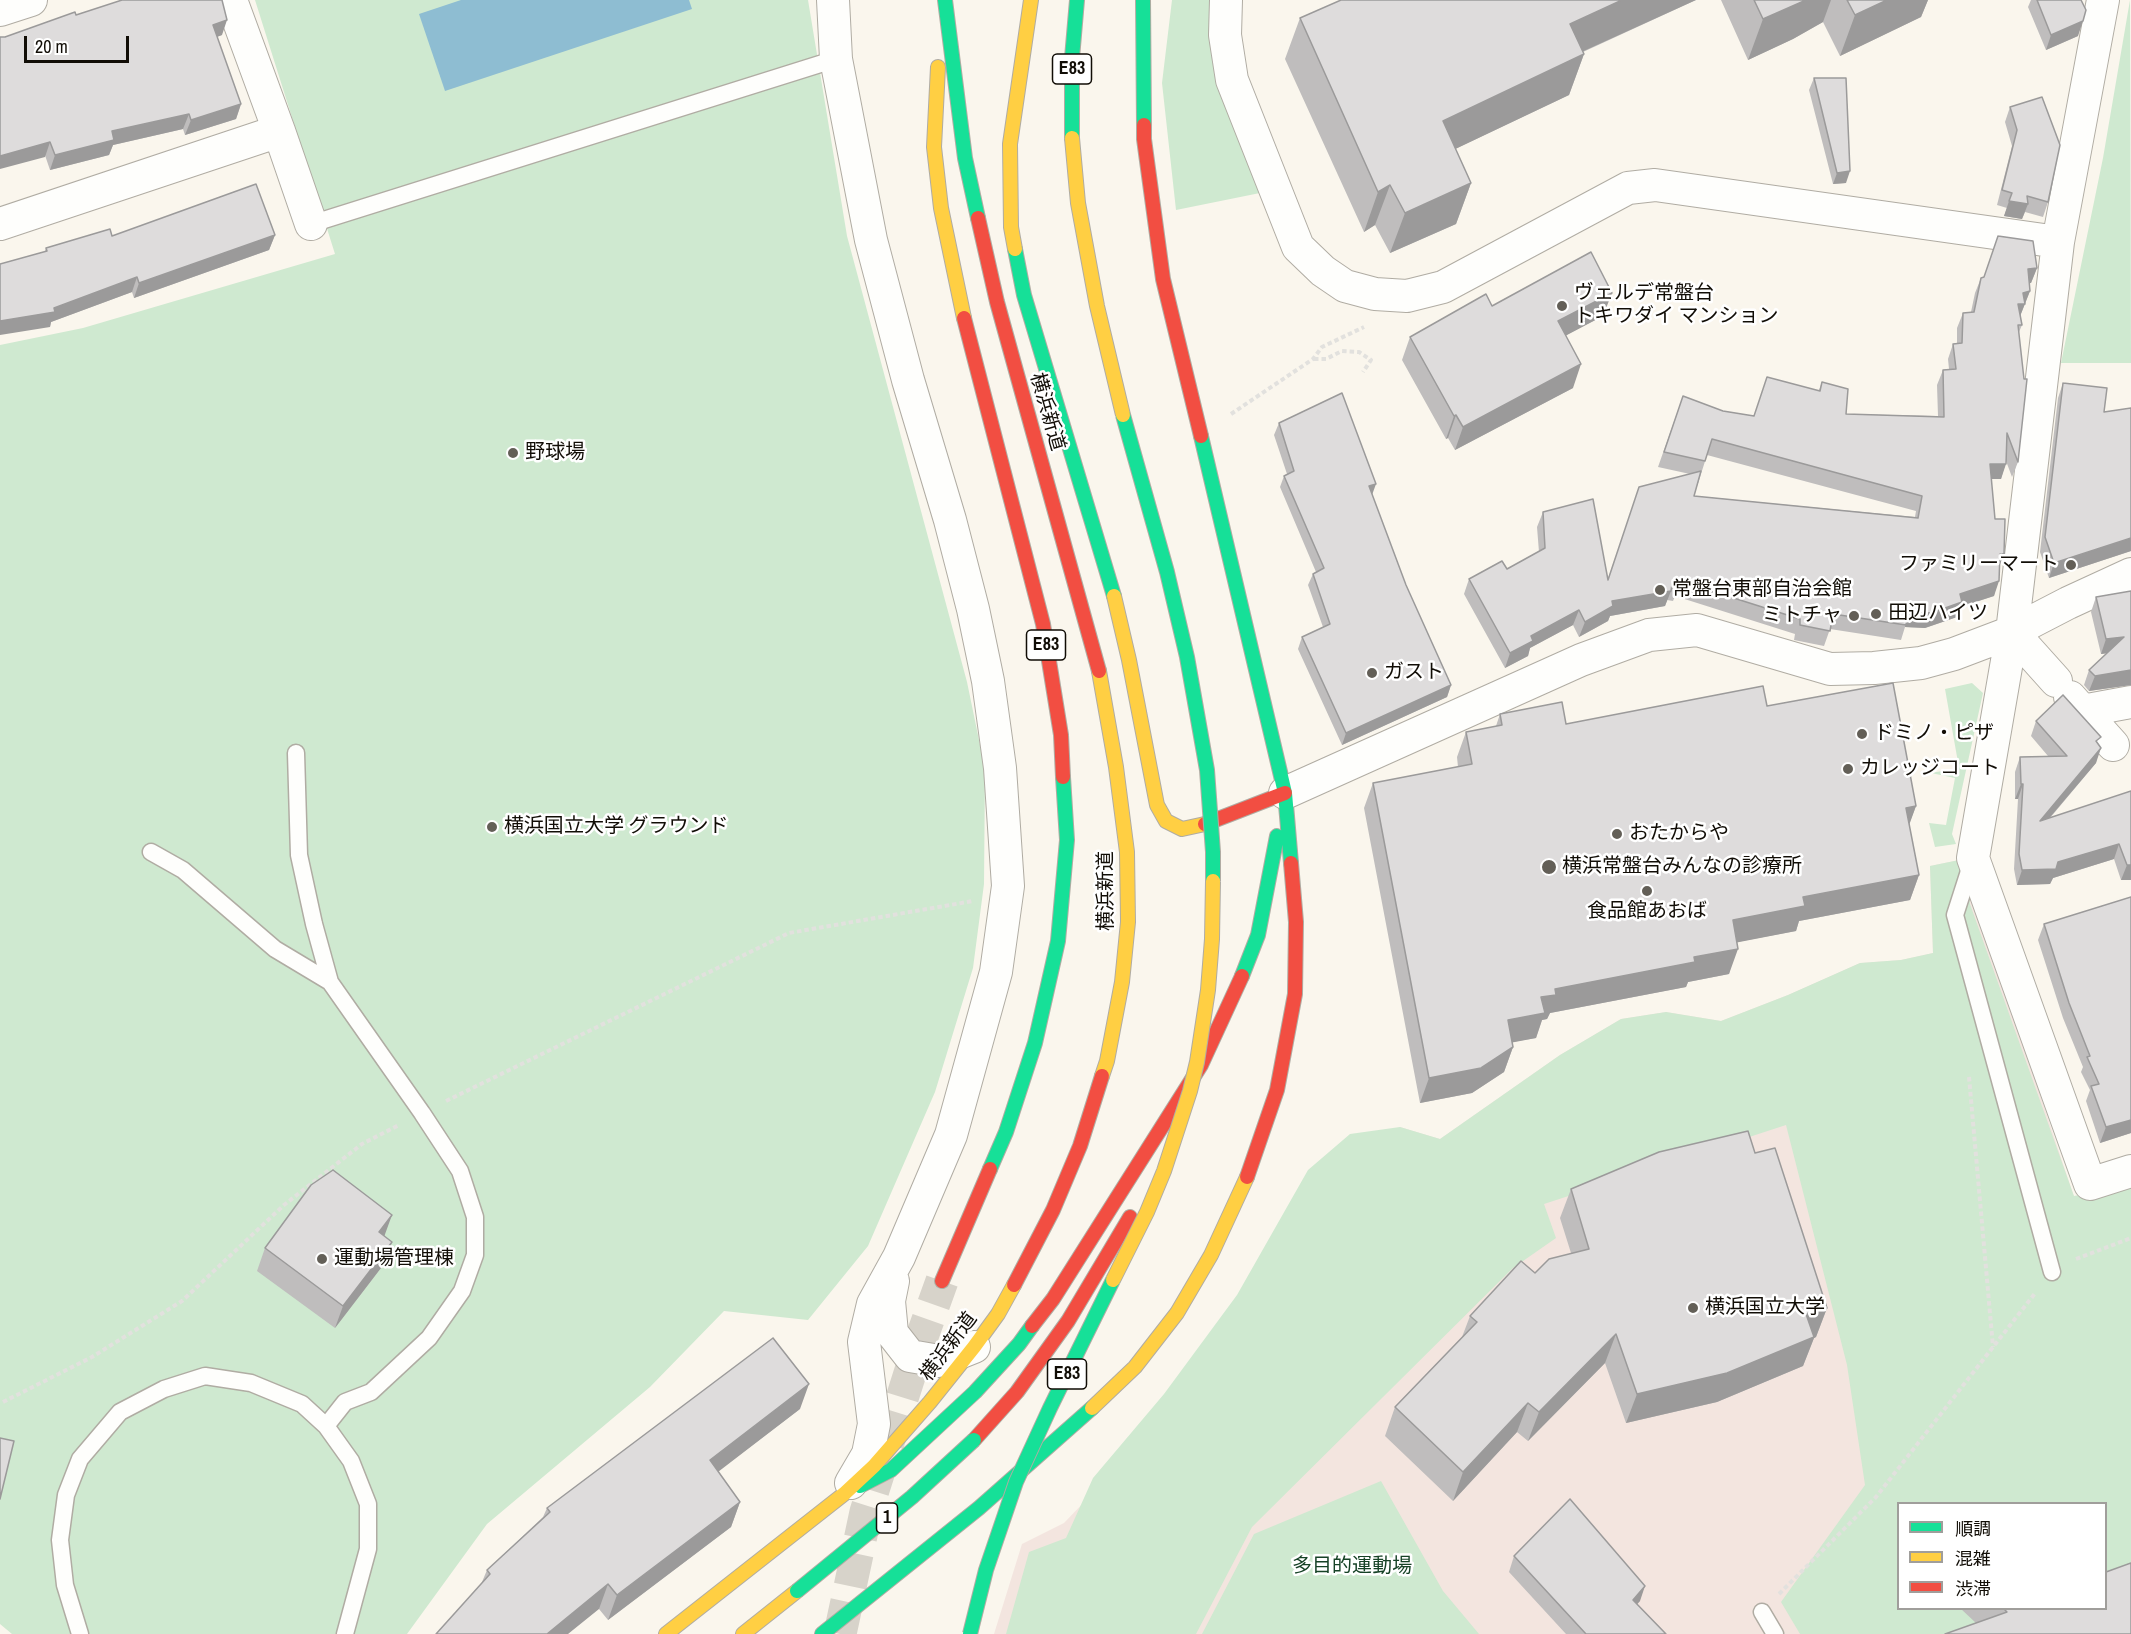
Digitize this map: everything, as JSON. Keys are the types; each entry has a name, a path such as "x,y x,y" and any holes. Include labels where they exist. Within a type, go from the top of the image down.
{"main road":[{"name":"E83","path":"942,1281 1006,1132 1035,1043 1058,941 1067,840 1061,735 1043,624 956,287 941,208 934,147 943,0"},
{"name":"横浜新道","path":"666,1634 844,1494 874,1466 930,1402 998,1314 1053,1210 1080,1146 1107,1061 1124,972 1128,922 1127,852 1116,766 1098,669 997,302 965,158 943,0"},
{"path":"1031,0 1010,144 1011,227 1024,295 1110,581 1131,670 1157,805 1166,821 1182,829 1201,825 1285,793"},
{"name":"E83","path":"970,1634 986,1570 1016,1482 1147,1212 1164,1171 1197,1062 1212,949 1213,852 1207,770 1187,657 1172,593 1124,419 1097,306 1078,203 1072,138 1072,58 1077,0"},
{"path":"822,1634 979,1509 1135,1367 1178,1313 1211,1255 1243,1189 1277,1090 1295,994 1296,922 1285,793 1163,279 1144,139 1143,0"},
{"path":"844,1494 891,1470 975,1392 1019,1344 1053,1299 1151,1145 1201,1065 1237,989 1258,935 1285,793"},
{"name":"E83","path":"974,1440 1017,1392 1068,1321 1152,1178 1181,1120"},
{"name":"1","path":"743,1634 912,1497 974,1440"}],"street":[{"path":"0,10 31,0"},
{"path":"231,0 311,224"},
{"path":"833,0 836,58 871,240 908,380 950,520 988,681 1000,768 1008,886 996,972 951,1135 899,1257 873,1304 864,1342 874,1424 868,1454 844,1494"},
{"path":"1226,0 1225,35 1232,80 1298,247 1323,271 1345,286 1375,294 1407,296 1443,287 1628,188 1655,185 2058,242"},
{"path":"2103,0 2058,242 2012,632 1973,858 2090,1184 2131,1171"},
{"path":"0,224 279,131"},
{"path":"1285,793 1581,660 1648,635 1697,630 1830,669 1874,668 1922,663 1954,654 2012,632 2131,574"},
{"path":"2012,632 2113,745"},
{"path":"2070,696 2131,702"},
{"path":"899,1257 889,1301 892,1333 910,1356 939,1361 974,1347"}],"lane":[{"path":"311,224 836,58"},
{"path":"296,753 298,855 330,982 422,1113 459,1172 475,1217 475,1255 462,1291 429,1338 371,1392 345,1402 326,1426"},
{"path":"151,852 183,870 275,949 330,982"},
{"path":"1973,858 1955,915 2052,1272"},
{"path":"81,1634 65,1586 60,1540 66,1495 80,1459 120,1412 164,1389 206,1376 251,1383 302,1404 326,1426 351,1461 368,1504 368,1549 345,1634"},
{"path":"1762,1612 1775,1634"}],"path":[{"path":"1252,399 1313,359 1322,347 1369,325"},
{"path":"1313,359 1326,359 1342,351 1359,352 1371,360 1363,372"},
{"path":"3,1402 92,1357 182,1301 284,1205 362,1144 422,1113 789,933 977,901"},
{"path":"1968,1067 1993,1348"},
{"path":"2088,1253 2131,1238"},
{"path":"1762,1612 1876,1497 2052,1272"}],"shaded area":[{"name":"横浜国立大学","path":"1964,859 2074,1197 2131,1634 994,1634 1022,1544 1064,1523 1203,1378 1400,1127 1440,1139 1560,1055 1621,1019 1666,1012 1721,1021 1788,995 1860,963 1901,960 1933,953 1930,866"}],"green space":[{"name":"横浜国立大学 グラウンド","path":"255,0 808,0 847,236 967,682 985,769 984,884 973,968 935,1092 868,1246 808,1320 724,1311 650,1387 487,1524 407,1634 12,1634 0,1624 0,345 83,328 335,254"},
{"path":"1172,0 1214,0 1260,193 1176,210 1162,83"},
{"path":"2130,0 2131,363 2061,363 2103,158"},
{"path":"1972,683 1983,693 1952,834 1956,844 1935,847 1929,823 1946,825 1955,778 1931,773 1959,768 1945,689"},
{"path":"1964,859 1970,904 2074,1196 2131,1185 2131,1634 1800,1634 1781,1602 1865,1485 1847,1365 1786,1125 1544,1204 1556,1238 1513,1268 1252,1527 1196,1634 1006,1634 1029,1552 1066,1538 1093,1478 1164,1394 1237,1295 1308,1170 1350,1134 1400,1127 1440,1139 1560,1055 1621,1019 1666,1012 1721,1021 1788,995 1860,963 1901,960 1933,953 1930,866"},
{"name":"多目的運動場","path":"1381,1481 1443,1591 1479,1634 1202,1634 1254,1534"}],"water":[{"path":"461,0 689,0 692,9 445,91 419,14"}],"building":[{"path":"122,0 222,0 227,20 213,25 241,104 191,120 189,114 112,131 114,140 55,155 50,142 0,156 0,37 75,12 76,15"},
{"path":"1341,0 1622,0 1570,24 1584,54 1443,121 1471,183 1405,213 1390,185 1378,192 1300,18"},
{"path":"1754,0 1806,0 1763,19"},
{"path":"1847,0 1887,0 1855,15"},
{"path":"2037,0 2081,0 2086,10 2083,21 2051,35"},
{"path":"1814,78 1846,78 1850,171 1837,173"},
{"path":"2042,97 2060,145 2048,202 2027,196 2028,204 2009,201 2012,193 2002,190 2017,130 2010,107"},
{"path":"256,184 275,235 139,283 137,277 54,308 55,312 0,321 0,264 47,251 46,248 110,229 112,236"},
{"path":"1998,236 2033,241 2037,268 2028,269 2030,291 2023,293 2025,304 2018,304 2022,325 2018,325 2024,379 2027,379 2018,462 2007,433 2006,464 1990,464 1995,519 2005,519 2004,554 2000,554 1999,581 1960,594 1962,602 1931,613 1908,612 1906,625 1833,614 1830,631 1800,625 1800,619 1680,581 1678,586 1672,584 1671,591 1612,601 1613,606 1585,622 1579,610 1531,636 1533,641 1510,653 1469,579 1502,561 1507,569 1545,548 1543,512 1593,499 1608,580 1639,487 1701,471 1694,496 1918,518 1922,496 1712,439 1705,461 1664,452 1683,396 1723,411 1754,416 1767,377 1820,391 1822,382 1848,389 1846,414 1944,417 1943,370 1956,369 1953,344 1962,343 1963,313 1974,312 1981,278 1984,277"},
{"path":"1591,252 1612,293 1558,321 1581,364 1463,427 1456,415 1454,416 1410,337 1486,294 1492,306"},
{"path":"2063,383 2107,388 2104,412 2131,408 2131,538 2054,563 2045,537"},
{"path":"1342,393 1376,484 1369,486 1406,585 1451,685 1346,733 1302,637 1330,624 1313,574 1324,568 1284,476 1294,471 1279,423"},
{"path":"2131,591 2131,670 2095,676 2089,670 2124,637 2106,639 2096,597"},
{"path":"1893,683 1916,806 1906,808 1919,875 1803,897 1805,906 1733,920 1738,949 1694,957 1695,962 1555,989 1556,995 1541,997 1545,1013 1508,1020 1513,1047 1481,1068 1429,1078 1373,783 1472,764 1466,732 1502,725 1500,714 1562,702 1566,724 1763,686 1767,706"},
{"path":"2063,695 2101,737 2096,741 2101,748 2040,821 2131,791 2131,865 2127,865 2119,844 2058,862 2056,869 2022,870 2019,854 2023,784 2021,784 2020,757 2067,756 2036,721"},
{"path":"2131,897 2131,1120 2106,1127 2091,1086 2099,1084 2087,1057 2090,1056 2069,1003 2044,924"},
{"path":"1748,1131 1755,1153 1775,1148 1827,1308 1806,1314 1814,1337 1727,1373 1637,1394 1616,1334 1539,1412 1528,1403 1463,1472 1395,1407 1477,1322 1470,1316 1521,1261 1535,1273 1549,1259 1589,1249 1571,1189 1659,1152"},
{"name":"運動場管理棟","path":"333,1170 392,1215 379,1232 392,1242 343,1306 265,1248 311,1185"},
{"path":"773,1338 809,1384 710,1460 740,1502 617,1595 608,1584 547,1634 436,1634 490,1574 487,1570 550,1512 547,1508"},
{"path":"0,1438 14,1441 0,1499"},
{"path":"1570,1499 1645,1586 1633,1600 1666,1634 1586,1634 1514,1556"},
{"path":"2131,1563 2131,1634 1945,1634 2007,1612 2005,1610 2107,1610 2107,1572"}],"tunnel":[{"path":"840,1634 866,1512 919,1345 942,1281"}],"traffic: fast":[{"path":"945,0 965,158 978,218"},
{"path":"1072,138 1072,58 1077,0"},
{"path":"1143,0 1144,125"},
{"path":"1015,249 1024,295 1114,596"},
{"path":"1123,415 1167,572 1187,657 1207,770 1213,881"},
{"path":"1201,436 1285,793 1291,863"},
{"path":"990,1169 1006,1132 1035,1043 1058,941 1067,840 1063,777"},
{"path":"1242,976 1258,935 1277,836"},
{"path":"970,1634 986,1570 1016,1482 1113,1280"},
{"path":"860,1486 891,1470 975,1392 1019,1344 1032,1326"},
{"path":"822,1634 979,1508 1092,1408"},
{"path":"797,1591 912,1497 974,1440"}],"traffic: slow":[{"path":"1015,249 1011,227 1010,144 1031,0"},
{"path":"938,67 934,147 941,208 964,318"},
{"path":"1072,138 1078,203 1097,306 1123,415"},
{"path":"1114,596 1157,805 1166,821 1182,829 1205,824"},
{"path":"1099,671 1116,767 1127,852 1128,922 1122,982 1102,1076"},
{"path":"1113,1280 1147,1212 1164,1171 1190,1091 1197,1062 1208,990 1213,881"},
{"path":"1092,1408 1135,1367 1177,1313 1211,1255 1247,1177"},
{"path":"666,1634 844,1494 874,1466 974,1347 998,1314 1014,1285"},
{"path":"743,1634 797,1591"}],"traffic: jam":[{"path":"1144,125 1163,279 1201,436"},
{"path":"978,218 997,302 1099,671"},
{"path":"964,318 1043,624 1061,735 1063,777"},
{"path":"1205,824 1285,793"},
{"path":"1247,1177 1277,1090 1295,994 1296,922 1291,863"},
{"path":"1032,1326 1053,1299 1201,1065 1242,976"},
{"path":"1014,1285 1053,1210 1080,1146 1102,1076"},
{"path":"942,1281 990,1169"},
{"path":"974,1440 1017,1392 1068,1321 1130,1217"}],"place":[{"name":"ヴェルデ常盤台 トキワダイ マンション","path":"1562,306"},
{"name":"野球場","path":"513,453"},
{"name":"ファミリーマート","path":"2071,565"},
{"name":"常盤台東部自治会館","path":"1660,590"},
{"name":"田辺ハイツ","path":"1876,614"},
{"name":"ミトチャ","path":"1854,616"},
{"name":"ガスト","path":"1372,673"},
{"name":"ドミノ・ピザ","path":"1862,734"},
{"name":"カレッジコート","path":"1848,769"},
{"name":"横浜国立大学 グラウンド","path":"492,827"},
{"name":"おたからや","path":"1617,834"},
{"name":"横浜常盤台みんなの診療所","path":"1549,867"},
{"name":"食品館あおば","path":"1647,891"},
{"name":"運動場管理棟","path":"322,1259"},
{"name":"横浜国立大学","path":"1693,1308"}]}
